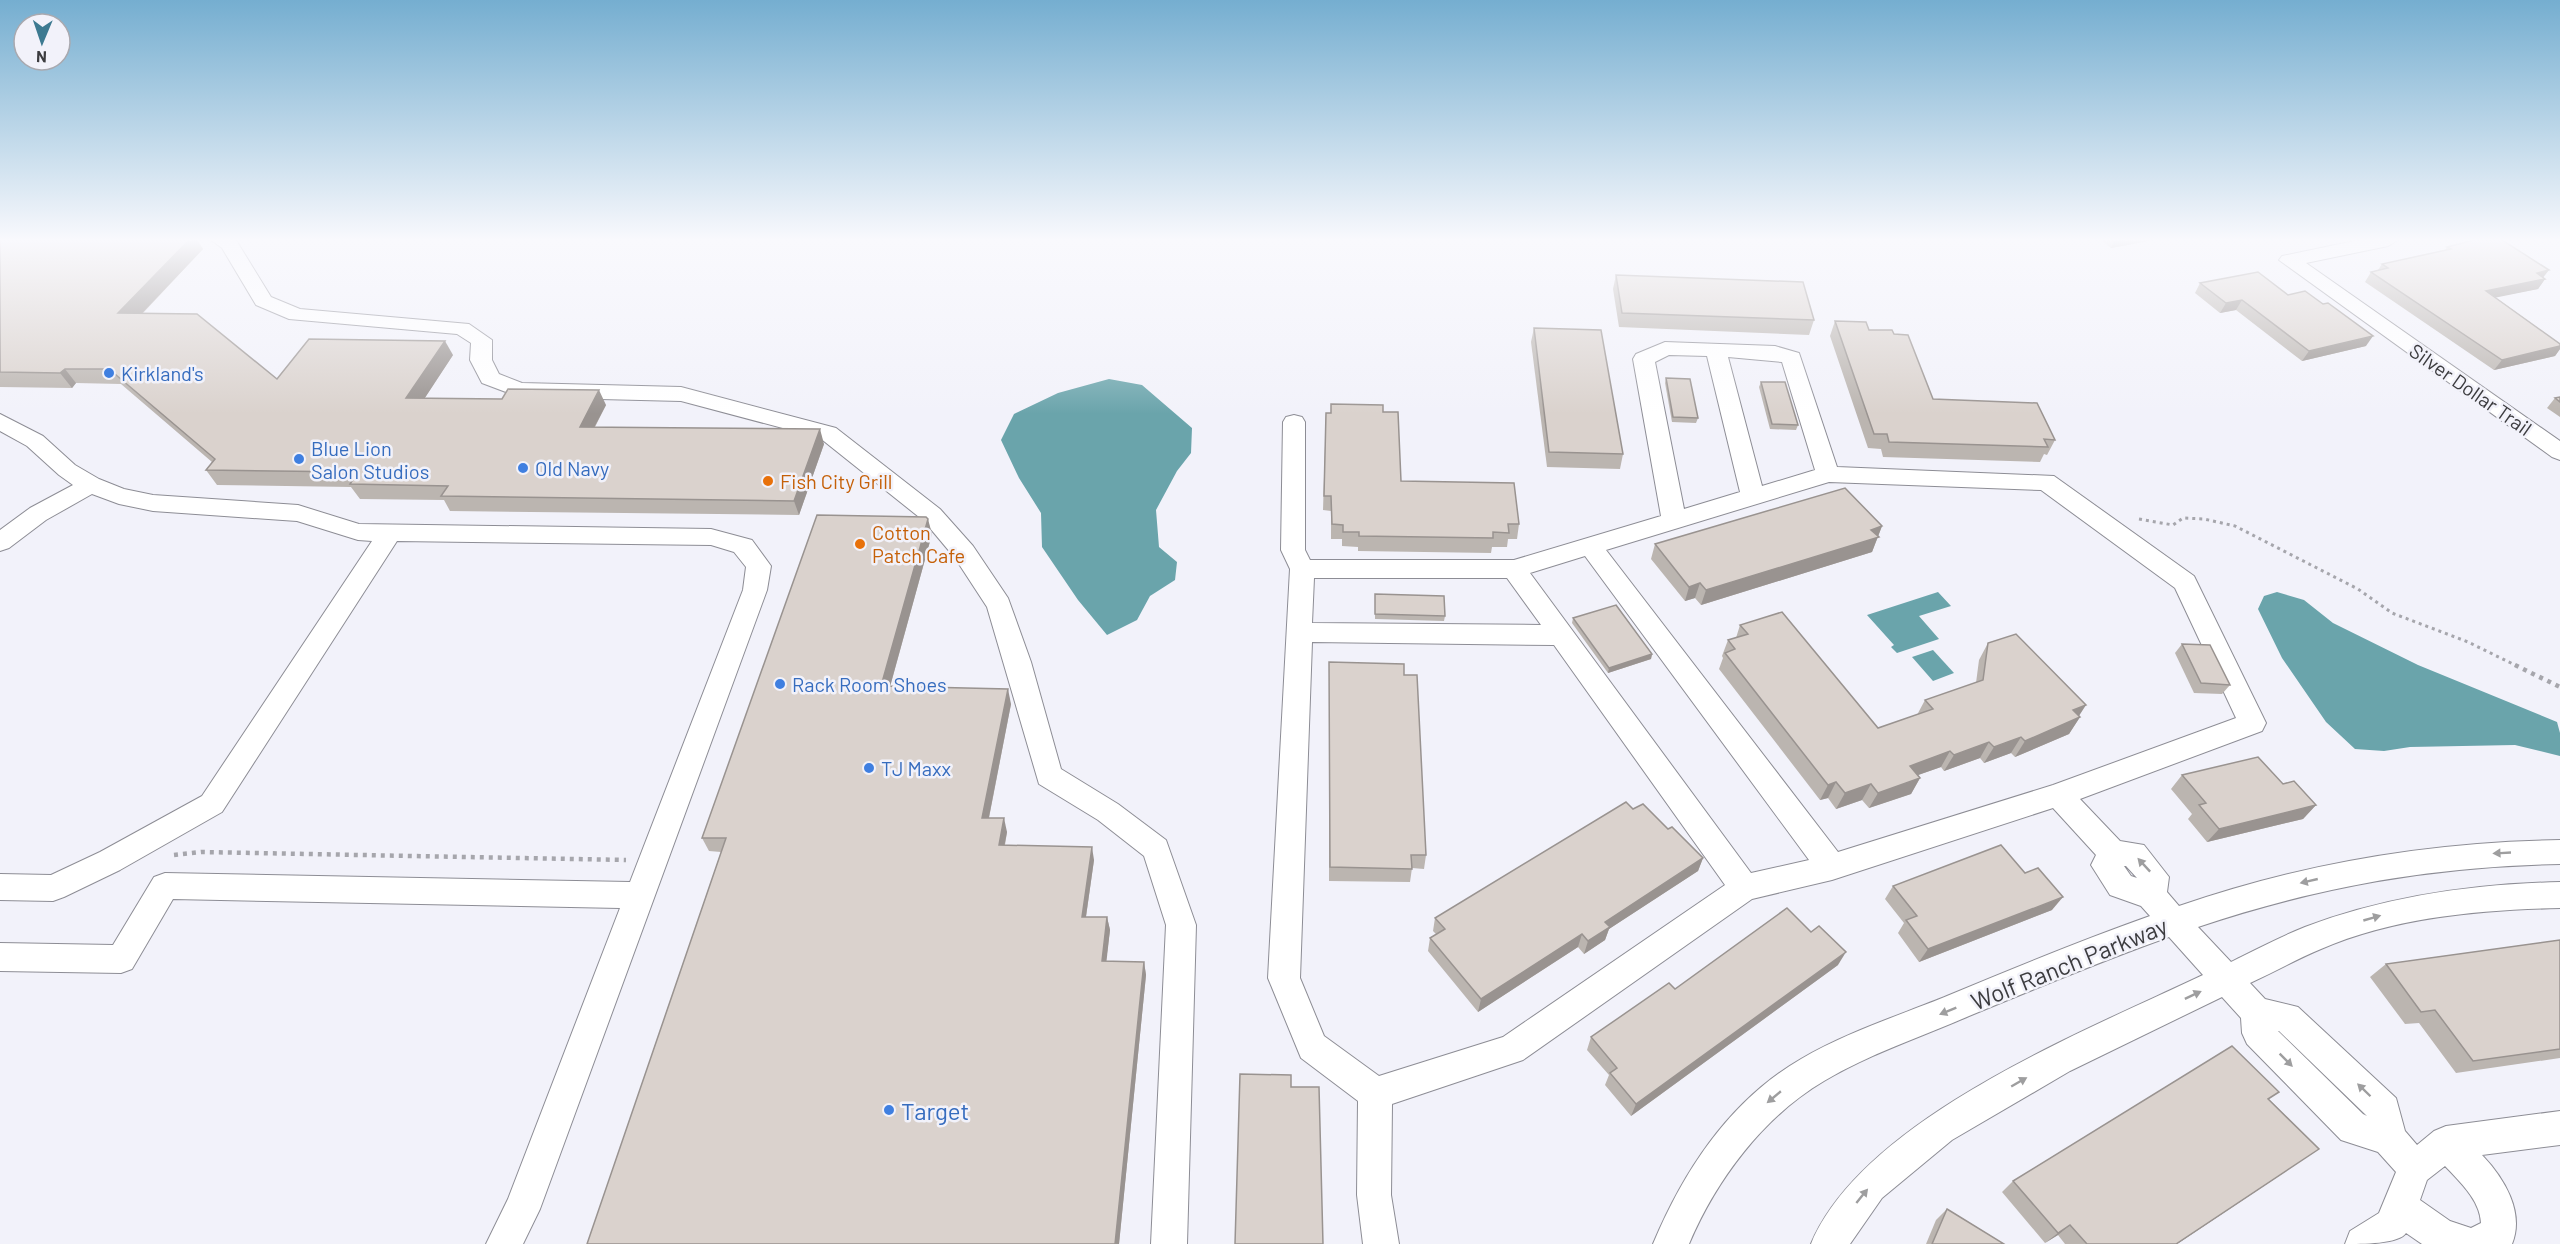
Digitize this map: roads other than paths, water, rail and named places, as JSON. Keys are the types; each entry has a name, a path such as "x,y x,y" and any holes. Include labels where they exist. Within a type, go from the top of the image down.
{"street":[{"path":"261,298 263,301 296,315 462,328 482,340 481,360 490,378 519,390 681,394 828,433 932,515 964,552 999,605 1022,673 1049,776 1108,812 1156,849 1178,914 1181,925 1169,1244"},
{"name":"Silver Dollar Trail","path":"2343,298 2560,452"},
{"path":"1674,520 1644,359 1665,348 1775,353 1791,358 1828,474"},
{"path":"1716,350 1754,496"},
{"path":"0,421 35,441 67,470 91,485 119,496 153,503 298,513 358,532 711,537 743,546 759,566 755,590 522,1209 504,1244"},
{"path":"1294,422 1293,550 1302,569 1284,978 1312,1047 1375,1093"},
{"path":"1302,569 1514,569 1828,474 2046,482 2185,582 2252,723 2058,795 1832,867 1744,888 1512,1049 1375,1093"},
{"path":"0,542 38,514 91,485"},
{"path":"0,887 53,888 110,861 212,804 390,533"},
{"path":"1590,546 1832,867"},
{"path":"1514,569 1744,888"},
{"path":"1299,632 1561,635"},
{"path":"2058,795 2113,853 2106,865 2121,886 2151,896 2257,1013 2259,1033 2353,1128 2389,1139 2415,1168"},
{"name":"Wolf Ranch Parkway","path":"1671,1244 1690,1203 1726,1149 1764,1106 1784,1088 1863,1045 2174,921 2299,883 2386,865 2476,855 2560,852"},
{"path":"0,957 121,959 165,886 640,895"},
{"path":"1829,1244 1870,1186 1940,1128 2058,1060 2225,980 2313,938 2395,912 2480,897 2560,895"},
{"path":"1375,1093 1374,1196 1381,1244"},
{"path":"2363,1244 2392,1225 2415,1168 2446,1143 2560,1128"},
{"path":"2446,1143 2477,1175 2498,1208 2499,1233 2478,1244"},
{"path":"2399,1206 2440,1236 2466,1244"}],"water":[{"path":"1109,379 1142,385 1192,428 1191,453 1177,471 1156,510 1159,547 1177,562 1175,580 1150,596 1137,620 1107,635 1078,600 1042,547 1041,513 1019,478 1001,440 1014,414 1058,393"},
{"path":"1938,592 1951,606 1919,616 1939,639 1897,653 1891,647 1894,645 1867,615"},
{"path":"2277,592 2304,600 2333,623 2418,665 2557,722 2560,733 2560,756 2515,745 2410,747 2384,751 2355,749 2326,722 2282,658 2258,609 2264,596"},
{"path":"1933,650 1954,673 1933,681 1912,657"}],"place":[{"name":"Kirkland's","path":"109,373"},
{"name":"Blue Lion Salon Studios","path":"299,459"},
{"name":"Old Navy","path":"523,468"},
{"name":"Fish City Grill","path":"768,481"},
{"name":"Cotton Patch Cafe","path":"860,544"},
{"name":"Rack Room Shoes","path":"780,684"},
{"name":"TJ Maxx","path":"869,768"},
{"name":"Target","path":"889,1110"}]}
